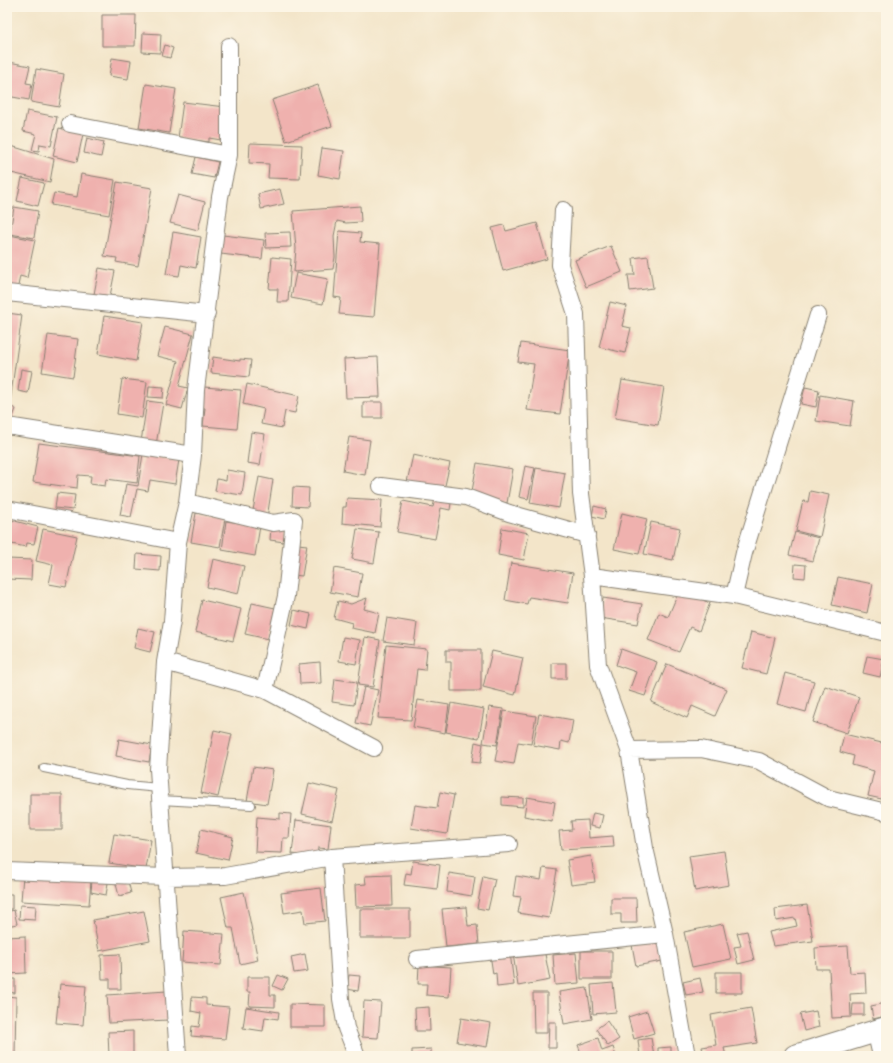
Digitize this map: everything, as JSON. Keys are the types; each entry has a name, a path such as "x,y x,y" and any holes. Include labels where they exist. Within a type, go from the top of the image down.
{"street":[{"path":"178,1056 158,769 165,662 172,621 178,542 187,502 193,455 196,390 220,197 229,154 229,46"},
{"path":"70,124 229,154"},
{"path":"564,210 560,264 576,314 581,494 592,576 598,665 629,750 645,848 665,934 687,1056"},
{"path":"7,293 206,314"},
{"path":"734,596 744,553 818,315"},
{"path":"7,426 193,455"},
{"path":"381,486 466,497 509,513 587,535"},
{"path":"187,502 273,523 294,520 286,596 265,690"},
{"path":"7,509 178,542"},
{"path":"592,576 734,596 886,633"},
{"path":"165,662 265,690 374,748"},
{"path":"629,750 702,749 759,761 828,798 886,812"},
{"path":"7,870 165,877 224,876 332,857 509,844"},
{"path":"332,857 341,999 346,1028 357,1056"},
{"path":"416,959 665,934"},
{"path":"795,1056 880,1029 881,1056"}],"lane":[{"path":"44,768 127,785 159,794 251,805"}],"building":[{"path":"102,15 136,15 135,46 102,46"},
{"path":"143,33 161,34 160,53 142,52"},
{"path":"165,45 173,48 170,58 162,56"},
{"path":"112,58 131,61 128,79 109,76"},
{"path":"9,62 30,66 26,83 32,84 29,100 7,96 7,72"},
{"path":"36,69 64,74 59,107 31,102"},
{"path":"146,84 176,89 169,133 139,128"},
{"path":"318,85 332,126 286,141 272,100"},
{"path":"183,102 225,107 221,140 209,138 209,142 178,138"},
{"path":"27,111 57,117 51,146 40,144 39,151 32,150 36,134 23,131"},
{"path":"59,128 83,134 77,162 53,156"},
{"path":"87,138 104,142 101,157 84,153"},
{"path":"250,143 302,145 300,179 268,178 269,164 249,163"},
{"path":"11,146 54,159 50,182 7,172 7,162"},
{"path":"322,148 344,151 340,179 318,175"},
{"path":"196,157 218,162 214,178 192,174"},
{"path":"81,174 115,180 109,215 51,205 54,193 77,197"},
{"path":"22,178 44,183 38,206 17,201"},
{"path":"117,182 152,188 138,266 116,262 117,258 104,256"},
{"path":"280,189 284,204 261,209 258,194"},
{"path":"178,195 205,202 198,230 170,223"},
{"path":"360,206 361,222 346,223 337,221 334,236 335,257 333,269 294,272 296,249 293,211"},
{"path":"14,207 38,211 34,238 10,234"},
{"path":"537,223 547,259 503,271 492,228 504,225 506,231"},
{"path":"339,231 361,233 360,242 380,244 374,317 339,314 341,298 334,297"},
{"path":"173,232 201,237 196,268 181,265 179,276 166,274"},
{"path":"290,232 291,247 266,248 265,233"},
{"path":"9,235 35,240 27,278 20,276 17,291 7,289 7,244"},
{"path":"223,235 264,240 262,259 221,254"},
{"path":"611,246 622,272 586,287 575,260"},
{"path":"648,256 653,288 630,291 628,275 635,275 633,258"},
{"path":"272,257 291,259 288,302 277,302 278,289 269,289"},
{"path":"99,268 115,271 110,296 94,294"},
{"path":"296,273 328,279 323,304 291,298"},
{"path":"610,302 627,306 622,326 631,328 625,353 599,347"},
{"path":"7,313 22,315 10,402 7,402"},
{"path":"104,316 143,322 136,361 98,354"},
{"path":"165,327 193,334 179,386 188,388 182,409 166,405 178,361 157,356"},
{"path":"48,335 78,339 73,377 42,372"},
{"path":"521,343 570,350 560,414 527,410 534,364 518,362"},
{"path":"213,357 240,361 240,359 251,360 249,377 211,373"},
{"path":"378,357 380,397 346,398 344,359"},
{"path":"21,369 32,371 28,393 18,391"},
{"path":"122,379 147,382 142,418 117,414"},
{"path":"622,380 664,387 658,425 615,418"},
{"path":"247,384 299,396 295,413 285,411 282,428 261,424 264,409 243,404"},
{"path":"149,386 164,387 163,398 148,397"},
{"path":"204,387 241,390 237,429 203,426 205,408 202,408"},
{"path":"805,387 819,390 816,407 801,404"},
{"path":"820,395 854,401 850,426 816,421"},
{"path":"147,401 163,403 156,445 141,442"},
{"path":"363,402 382,402 382,418 363,418"},
{"path":"7,405 16,409 10,425 7,423"},
{"path":"251,432 265,434 260,465 247,463"},
{"path":"349,437 370,440 365,475 343,471"},
{"path":"39,443 140,456 137,483 106,479 105,486 90,484 91,476 78,475 77,488 33,482"},
{"path":"143,454 179,460 175,484 150,480 148,491 137,489 131,517 120,515 126,484 138,486"},
{"path":"413,455 450,463 444,490 407,482"},
{"path":"477,463 513,469 507,503 471,497"},
{"path":"525,466 535,468 528,499 519,497"},
{"path":"536,468 565,473 559,508 530,503"},
{"path":"227,470 245,473 242,495 215,491 217,479 226,481"},
{"path":"259,477 273,480 267,518 252,516"},
{"path":"293,487 309,488 308,507 292,506"},
{"path":"810,491 829,495 820,537 796,531 803,501 808,502"},
{"path":"57,493 75,495 73,510 55,508"},
{"path":"347,498 382,500 380,527 342,523 343,507 346,507"},
{"path":"435,499 451,503 450,510 441,508 435,539 397,532 403,501 433,507"},
{"path":"594,506 606,509 604,519 592,516"},
{"path":"196,513 225,518 220,547 191,542"},
{"path":"622,513 647,519 639,554 614,549"},
{"path":"7,519 38,527 34,544 27,543 26,547 7,543"},
{"path":"226,521 260,526 255,556 222,550"},
{"path":"651,522 680,528 673,560 644,554"},
{"path":"271,528 285,530 284,542 270,540"},
{"path":"502,528 529,533 524,560 498,555"},
{"path":"43,529 77,536 66,587 49,584 53,565 36,561"},
{"path":"357,529 379,532 374,563 352,559"},
{"path":"795,532 819,538 813,561 789,555"},
{"path":"298,544 307,545 302,576 293,575"},
{"path":"137,554 161,556 160,571 136,569"},
{"path":"7,559 32,560 31,580 7,579"},
{"path":"213,559 244,566 238,594 207,587"},
{"path":"511,563 573,573 568,603 529,597 527,604 505,600"},
{"path":"795,564 806,565 805,578 794,577"},
{"path":"334,568 362,573 358,597 330,592"},
{"path":"838,577 873,584 867,613 832,605"},
{"path":"679,591 710,603 699,631 690,627 679,652 648,640 659,613 668,617"},
{"path":"367,598 364,609 379,613 375,633 351,628 352,623 334,618 338,601 351,604"},
{"path":"603,598 642,604 638,624 600,618"},
{"path":"202,600 241,609 233,641 195,632"},
{"path":"252,603 275,608 268,639 245,634"},
{"path":"294,610 311,614 308,629 291,625"},
{"path":"387,618 417,623 414,645 383,641"},
{"path":"138,628 155,632 150,652 134,648"},
{"path":"751,632 775,638 766,674 742,668"},
{"path":"343,637 360,640 356,664 339,661"},
{"path":"365,637 380,640 373,687 358,685"},
{"path":"386,645 427,649 425,670 417,669 411,720 378,718"},
{"path":"621,649 657,662 645,696 629,691 636,672 616,665"},
{"path":"446,650 481,650 481,691 451,691 451,662 446,662"},
{"path":"492,651 523,658 515,695 483,687"},
{"path":"867,656 884,659 880,677 863,673"},
{"path":"320,662 321,683 300,684 299,664"},
{"path":"552,663 566,663 566,679 552,679"},
{"path":"667,664 727,689 715,716 692,706 687,718 651,702"},
{"path":"785,673 814,681 806,712 777,704"},
{"path":"335,679 357,682 354,705 332,702"},
{"path":"825,686 859,697 847,733 813,722"},
{"path":"364,687 378,690 370,726 356,723"},
{"path":"418,700 449,705 445,733 413,727"},
{"path":"451,703 484,709 479,738 446,732"},
{"path":"489,707 503,709 497,745 483,743"},
{"path":"504,711 536,716 531,744 518,742 514,764 495,761"},
{"path":"539,714 573,720 569,743 561,741 560,750 533,745"},
{"path":"214,730 232,734 218,797 201,793"},
{"path":"844,734 886,744 886,800 868,796 874,771 852,765 854,756 840,752"},
{"path":"119,739 152,745 149,762 116,756"},
{"path":"475,742 483,744 480,763 472,762"},
{"path":"253,767 273,770 267,804 247,801"},
{"path":"309,783 339,790 332,821 302,814"},
{"path":"440,792 454,795 447,834 411,828 415,805 437,808"},
{"path":"30,794 62,794 62,830 30,830"},
{"path":"502,797 523,798 523,807 502,805"},
{"path":"527,797 555,802 552,821 524,816"},
{"path":"280,813 291,814 289,838 283,838 282,853 255,852 257,817 280,819"},
{"path":"593,813 603,815 600,828 590,826"},
{"path":"296,820 331,825 328,849 318,848 317,857 292,854"},
{"path":"588,820 589,838 613,836 614,847 561,850 559,831 572,830 571,821"},
{"path":"201,829 233,837 228,860 196,853"},
{"path":"114,834 151,840 146,869 109,863"},
{"path":"724,851 729,885 695,891 689,856"},
{"path":"591,856 595,882 571,885 567,860"},
{"path":"413,861 440,865 437,889 404,885 406,873 411,874"},
{"path":"543,868 557,870 549,918 518,913 521,897 513,896 516,876 541,880"},
{"path":"449,873 475,877 472,896 447,892"},
{"path":"23,875 91,880 89,905 21,901"},
{"path":"391,875 392,906 356,907 355,885 366,884 365,876"},
{"path":"483,876 495,879 488,910 477,908"},
{"path":"92,880 108,883 106,895 91,892"},
{"path":"128,881 131,893 119,896 116,884"},
{"path":"321,888 325,921 305,923 303,910 284,913 281,893"},
{"path":"244,892 258,960 240,964 233,928 228,928 221,897"},
{"path":"7,894 12,894 12,909 7,909"},
{"path":"611,898 636,898 637,923 621,923 621,914 611,914"},
{"path":"20,905 36,906 35,920 19,919"},
{"path":"807,905 813,941 773,946 769,932 797,926 795,918 776,921 775,909"},
{"path":"466,907 468,926 477,925 479,944 446,947 442,909"},
{"path":"360,909 410,909 410,938 360,938"},
{"path":"14,910 17,924 7,926 7,912"},
{"path":"144,911 150,941 99,951 93,920"},
{"path":"723,924 731,959 692,967 684,932"},
{"path":"184,931 224,934 221,965 182,962"},
{"path":"747,931 754,960 738,964 734,947 741,946 737,933"},
{"path":"25,936 26,973 7,974 7,937"},
{"path":"658,940 662,961 636,966 632,945"},
{"path":"848,946 850,973 865,972 866,993 850,994 851,1017 832,1018 829,969 816,969 815,948"},
{"path":"544,949 550,980 518,986 513,954"},
{"path":"581,951 612,951 612,979 581,979"},
{"path":"510,952 514,985 497,987 496,973 493,974 490,954"},
{"path":"576,953 579,983 555,985 553,955"},
{"path":"120,954 121,989 110,989 110,979 102,979 101,955"},
{"path":"305,954 308,971 294,973 291,957"},
{"path":"419,965 451,967 449,997 426,995 427,984 418,984"},
{"path":"716,972 742,972 742,993 716,993"},
{"path":"278,975 288,979 282,990 273,986"},
{"path":"349,975 360,976 358,991 347,989"},
{"path":"247,977 270,977 270,995 275,995 275,1007 249,1006 250,992 247,992"},
{"path":"700,978 703,992 686,995 683,982"},
{"path":"7,979 15,979 15,993 7,992"},
{"path":"613,983 616,1012 593,1014 591,985"},
{"path":"60,984 86,986 83,1025 56,1023"},
{"path":"587,988 592,1019 564,1024 559,992"},
{"path":"167,991 168,1020 109,1023 107,995"},
{"path":"533,993 547,993 547,1033 534,1033"},
{"path":"7,996 16,997 15,1056 7,1056"},
{"path":"192,997 206,998 206,1005 229,1007 225,1039 191,1036 192,1026 199,1027 201,1013 191,1011"},
{"path":"364,1001 381,1002 378,1038 362,1037"},
{"path":"886,1003 886,1016 873,1019 871,1006"},
{"path":"290,1004 325,1005 325,1027 290,1027"},
{"path":"853,1004 864,1004 864,1015 852,1015"},
{"path":"246,1007 279,1012 278,1019 265,1017 263,1031 243,1028"},
{"path":"429,1007 430,1031 416,1031 415,1008"},
{"path":"751,1008 757,1043 724,1048 726,1056 704,1056 702,1047 716,1045 711,1015"},
{"path":"647,1011 654,1033 634,1039 628,1017"},
{"path":"816,1011 819,1027 804,1031 800,1014"},
{"path":"461,1018 491,1023 487,1047 457,1042"},
{"path":"607,1021 619,1039 608,1046 596,1029"},
{"path":"549,1022 556,1022 556,1048 548,1048"},
{"path":"133,1031 133,1056 109,1056 108,1032"},
{"path":"598,1038 602,1051 613,1047 616,1056 582,1056 578,1045"},
{"path":"651,1038 654,1056 640,1056 638,1040"},
{"path":"671,1047 671,1056 658,1056 658,1048"},
{"path":"431,1049 431,1056 412,1056 412,1050"}]}
